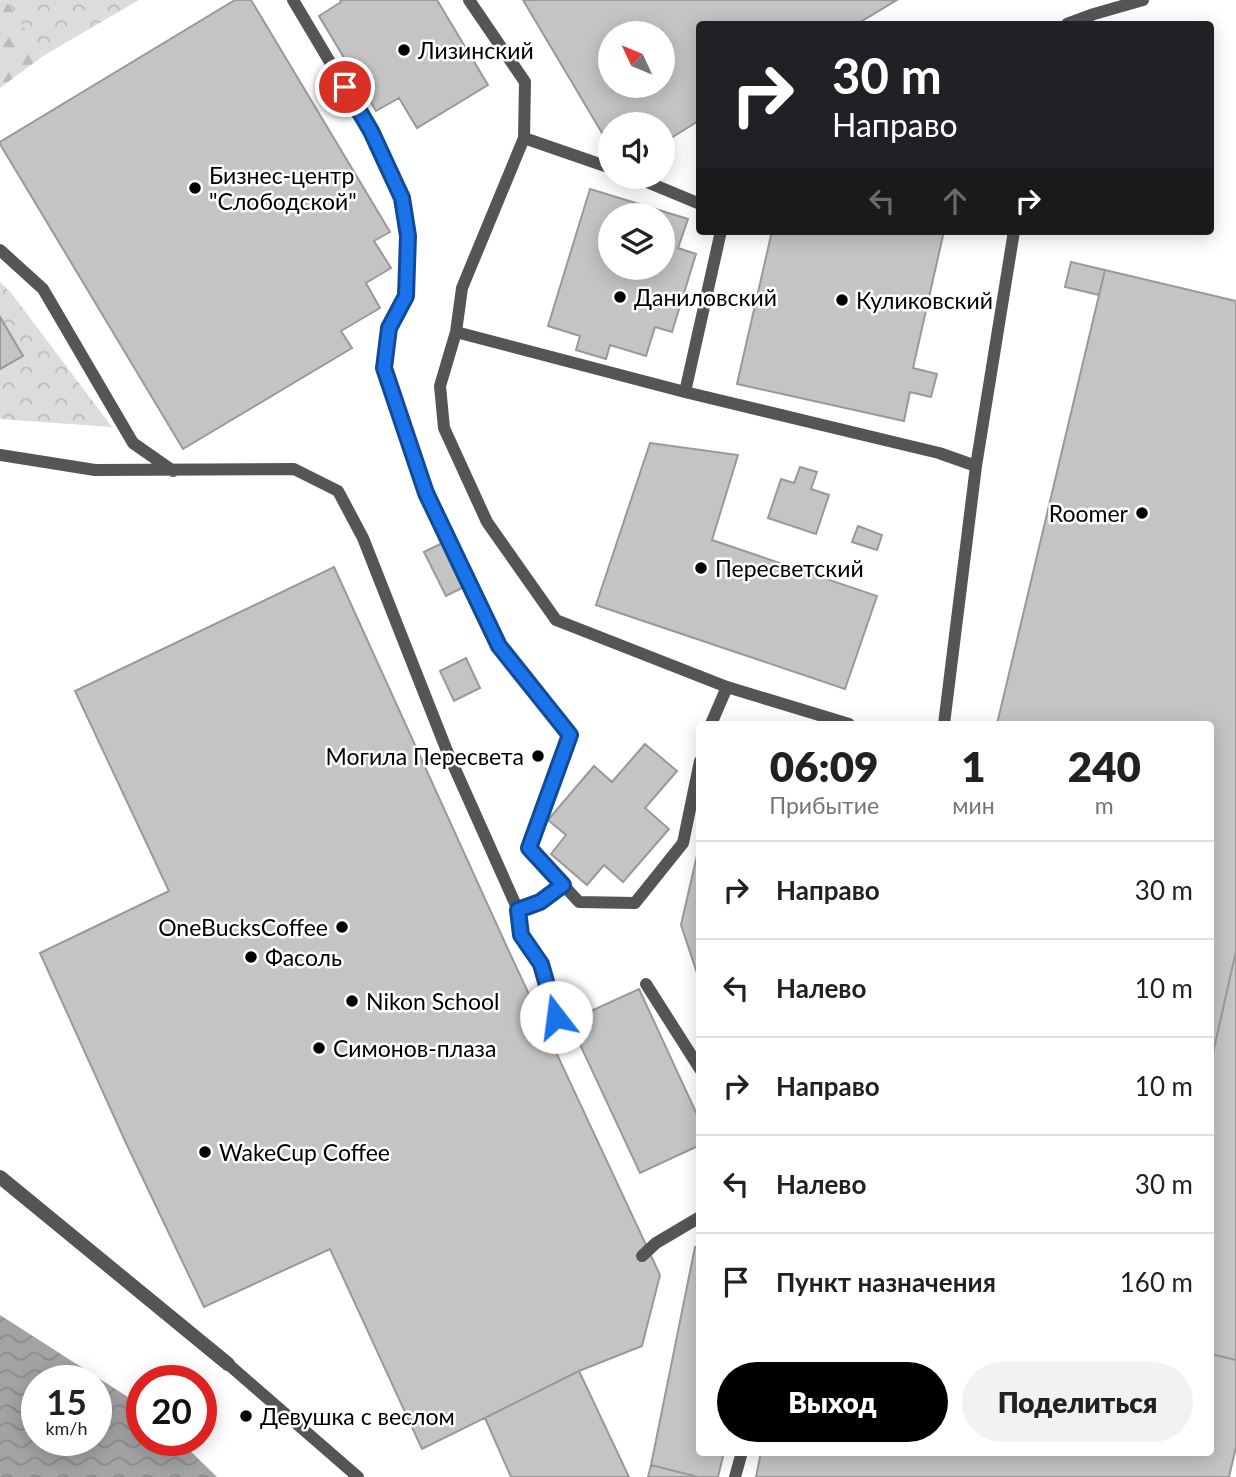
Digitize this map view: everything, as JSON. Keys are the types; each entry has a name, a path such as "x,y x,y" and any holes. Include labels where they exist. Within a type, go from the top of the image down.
{"street":[{"path":"0,1177 228,1364"}],"lane":[{"path":"293,0 371,131 402,198 408,236 406,296 389,328 384,368 426,493 499,646 570,735 529,848 579,902 635,903 683,843 696,780"},
{"path":"469,0 525,82 524,138 462,288 456,332 440,386 444,428 487,522 556,620 727,687 839,721"},
{"path":"1075,21 1143,0"},
{"path":"524,138 598,164"},
{"path":"664,189 696,202"},
{"path":"685,392 720,235"},
{"path":"944,721 976,466 1013,235"},
{"path":"0,250 43,289 133,443 173,471"},
{"path":"456,332 685,392 939,453 976,466"},
{"path":"0,455 95,470 294,469 338,491 363,538 447,751 518,910 521,935 541,964 556,1017"},
{"path":"712,721 727,687"},
{"path":"518,910 540,902 563,885"},
{"path":"646,984 696,1063"},
{"path":"642,1256 656,1243 696,1219"},
{"path":"228,1364 358,1477"},
{"path":"735,1477 741,1456"}],"green space":[{"path":"0,0 6,0 43,56 0,88"},
{"path":"6,0 139,0 43,56"},
{"path":"0,282 12,294 112,427 0,419"}],"water":[{"path":"0,1315 78,1365 21,1365 21,1456 112,1456 112,1387 126,1396 126,1456 195,1456 217,1477 0,1477"}],"building":[{"name":"Бизнес-центр \"Слободской\"","path":"235,0 251,0 390,232 374,241 391,268 366,283 380,308 341,331 352,348 183,449 0,142"},
{"name":"Лизинский","path":"340,0 437,0 488,85 417,128 399,98 376,111 319,16 341,2"},
{"path":"523,0 897,0 862,21 696,21 696,122 675,136 675,112 598,112 598,126"},
{"name":"Даниловский","path":"590,189 636,203 598,203 598,280 675,280 675,215 688,219 678,248 696,254 672,332 655,327 646,356 610,345 606,359 576,350 580,336 548,326"},
{"name":"Куликовский","path":"771,235 943,235 913,368 937,374 931,397 910,392 904,421 737,384"},
{"path":"1071,262 1105,270 1099,295 1065,287"},
{"name":"Roomer","path":"1105,270 1236,301 1236,951 1214,1049 1214,721 998,721"},
{"path":"0,317 23,356 0,369"},
{"name":"Пересветский","path":"650,443 738,455 712,540 877,596 845,689 596,605"},
{"path":"800,467 817,472 811,489 829,495 816,534 768,518 781,479 794,483"},
{"path":"858,526 882,535 877,550 852,542"},
{"path":"442,543 464,587 446,596 424,552"},
{"name":"Симонов-плаза","path":"334,567 660,1275 642,1346 579,1371 422,1449 330,1249 204,1307 40,953 169,891 75,691"},
{"path":"466,658 480,688 454,701 440,671"},
{"path":"645,744 677,771 645,808 669,829 623,882 604,865 587,885 551,854 566,835 548,820 594,766 612,782"},
{"path":"696,859 696,970 681,925"},
{"path":"1236,951 1236,1360 1214,1355 1214,1049"},
{"path":"639,989 696,1112 696,1147 640,1173 569,1021"},
{"path":"695,1247 696,1456 723,1456 718,1477 698,1477 651,1465"},
{"path":"1214,1355 1236,1360 1236,1447 1229,1477 756,1477 760,1456 1214,1456"},
{"path":"579,1371 629,1477 511,1477 485,1418"},
{"path":"651,1465 698,1477 648,1477"}],"place":[{"name":"Лизинский","path":"404,50"},
{"name":"Бизнес-центр \"Слободской\"","path":"195,188"},
{"name":"Даниловский","path":"620,297"},
{"name":"Куликовский","path":"842,300"},
{"name":"Roomer","path":"1142,513"},
{"name":"Пересветский","path":"701,568"},
{"name":"Могила Пересвета","path":"538,756"},
{"name":"OneBucksCoffee","path":"342,927"},
{"name":"Фасоль","path":"251,957"},
{"name":"Nikon School","path":"352,1001"},
{"name":"Симонов-плаза","path":"319,1048"},
{"name":"WakeCup Coffee","path":"205,1152"},
{"name":"Девушка с веслом","path":"246,1416"}],"route":[{"path":"345,87 371,131 402,198 408,236 406,296 389,328 384,368 426,493 499,646 570,735 529,848 563,885 540,902 518,910 521,935 541,964 556,1017"}]}
